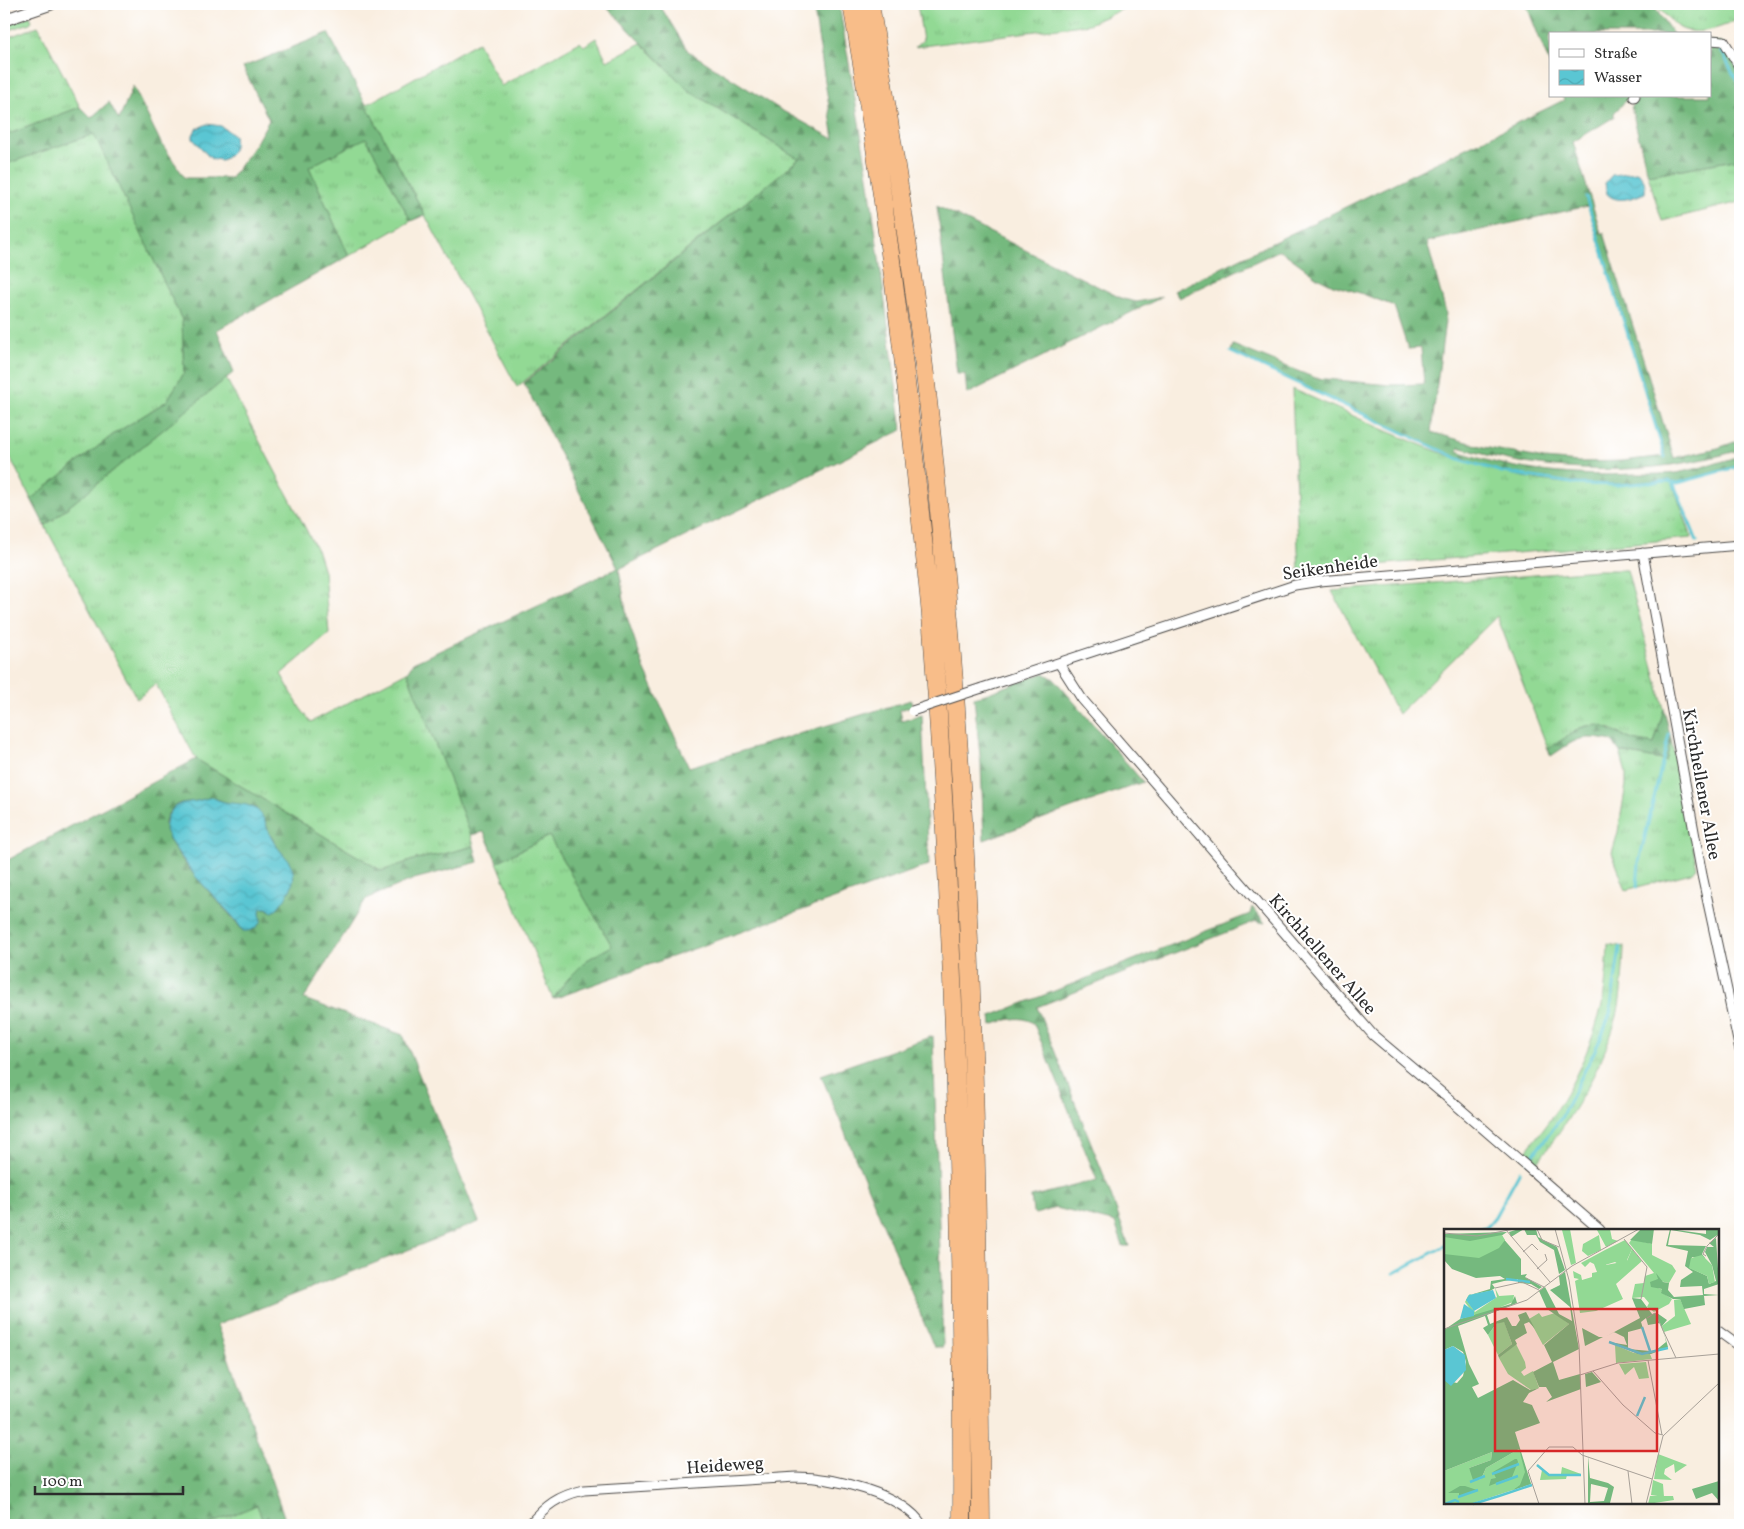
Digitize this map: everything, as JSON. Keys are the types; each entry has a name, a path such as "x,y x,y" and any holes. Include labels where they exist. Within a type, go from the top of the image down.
{"highway":[{"path":"852,4 870,108 890,248 932,625 947,863 959,1175 962,1525"},
{"path":"870,4 887,105 926,383 949,622 965,862 978,1174 981,1525"}],"street":[{"path":"4,20 51,4"},
{"path":"1712,40 1724,41 1740,68"},
{"name":"Seikenheide","path":"912,711 1295,585 1320,581 1740,545"},
{"name":"Kirchhellener Allee","path":"1643,553 1698,856 1740,1050"},
{"name":"Kirchhellener Allee","path":"1059,663 1082,699 1373,1035 1450,1099 1599,1229"},
{"path":"1719,1332 1740,1347"},
{"name":"Heideweg","path":"529,1525 541,1511 557,1499 566,1494 584,1490 796,1476 818,1477 864,1489 902,1506 915,1516 922,1525"}],"green space":[{"path":"604,4 659,4 688,51 781,110 834,139 813,4 839,4 868,176 902,430 619,569 627,617 644,668 689,767 911,700 912,706 900,710 902,721 922,715 929,865 553,999 568,979 587,960 612,946 549,836 497,862 484,832 471,835 407,672 413,663 618,568 524,383 799,159 688,90"},
{"path":"917,4 1134,4 1089,24 915,47 923,40"},
{"path":"1526,4 1652,4 1672,32 1549,32 1549,62"},
{"path":"1654,4 1740,4 1740,18 1711,30 1687,31 1677,26"},
{"path":"30,16 32,21 30,23 4,32 4,26"},
{"path":"38,26 80,107 4,136 4,39"},
{"path":"328,33 425,215 411,221 366,138 309,167 349,256 217,330 234,372 45,526 31,499 114,434 167,401 184,373 182,320 94,134 9,163 4,181 4,136 80,107 91,118 109,102 119,120 133,86 160,141 185,178 231,178 254,146 269,120 243,67"},
{"path":"596,38 607,61 641,43 688,90 799,159 517,387 366,105 478,42 501,86 580,42 584,46"},
{"path":"1712,41 1721,42 1740,71 1740,86 1720,50 1740,89 1740,159 1648,175 1631,106 1638,98 1712,98"},
{"path":"1563,98 1628,98 1614,113 1614,117 1573,142 1601,233 1604,233 1674,458 1718,448 1740,440 1740,450 1706,459 1671,465 1600,470 1528,464 1493,457 1459,447 1458,451 1501,464 1568,474 1670,474 1696,469 1740,456 1740,465 1678,482 1668,480 1618,484 1577,483 1502,472 1459,459 1231,351 1233,345 1315,378 1390,385 1424,384 1421,348 1408,349 1394,306 1333,285 1317,277 1280,250 1179,298 1174,291 1564,100","holes":["1588,206 1666,456 1621,461 1579,462 1544,459 1484,447 1431,432 1446,313 1427,242"]},
{"path":"94,133 182,320 184,373 167,401 114,434 31,499 4,445 4,181 9,163"},
{"path":"366,137 411,221 349,256 309,167"},
{"path":"1740,159 1740,202 1662,221 1648,175"},
{"path":"937,206 1123,299 1137,302 1162,297 967,394 965,374 957,374"},
{"path":"226,378 318,552 324,571 329,634 281,674 300,708 311,722 407,672 474,846 416,859 382,871 196,759 156,684 137,699 45,526"},
{"path":"1292,389 1413,442 1476,465 1507,473 1560,483 1623,485 1672,482 1692,538 1317,570 1299,576"},
{"path":"1597,570 1627,570 1664,709 1654,744 1632,740 1611,729 1587,726 1580,728 1548,749 1497,616 1398,714 1332,591"},
{"path":"1044,673 1054,679 1143,782 984,840 981,765 974,698"},
{"path":"1664,709 1671,739 1666,761 1620,752 1612,741 1592,738 1573,742 1551,756 1548,749 1580,728 1600,725 1632,740 1654,744"},
{"path":"1671,739 1697,868 1691,873 1626,890 1612,853 1618,832 1626,785 1626,773 1620,752 1666,761"},
{"path":"196,759 382,871 416,859 474,846 478,862 414,879 366,899 304,999 403,1035 479,1222 217,1325 287,1525 264,1525 257,1505 208,1525 4,1525 4,862","holes":["212,797 264,819 274,841 288,861 269,911 267,908 261,908 261,921 258,926 251,930 242,930 198,880 176,851 169,838 165,821 177,804"]},
{"path":"549,836 612,946 587,960 568,979 553,999 497,862"},
{"path":"1252,907 1265,923 1256,921 1037,1007 1103,1173 1129,1246 1123,1246 1115,1223 1056,1208 1035,1214 1031,1197 1097,1180 1034,1024 1025,1019 1019,1019 992,1025 991,1016 1250,914"},
{"path":"1608,944 1624,947 1623,973 1617,1016 1602,1057 1583,1095 1534,1167 1522,1157 1558,1108 1574,1078 1595,1030 1602,1005"},
{"path":"933,1036 943,1347 934,1347 821,1075"},
{"path":"257,1504 264,1525 208,1525"}],"water":[{"path":"207,124 221,126 234,135 235,144 233,150 222,160 211,159 193,139 196,129"},
{"path":"1636,172 1641,175 1644,181 1645,193 1620,199 1615,199 1607,194 1605,183 1612,175"},
{"path":"212,797 224,802 251,806 256,809 264,819 274,842 288,860 294,874 291,887 284,900 275,911 272,912 267,908 261,908 261,921 256,928 249,931 243,931 234,918 195,876 172,844 165,830 167,817 174,807 182,803"}],"waterway":[{"path":"1721,50 1740,87"},
{"path":"1586,197 1665,457"},
{"path":"1231,352 1459,459 1502,472 1577,484 1618,485 1668,481 1678,483 1740,466"},
{"path":"1673,482 1697,541"},
{"path":"1637,887 1639,862 1669,734"},
{"path":"1528,1162 1561,1118 1600,1040 1610,1014 1620,947"},
{"path":"1480,1229 1488,1226 1493,1220 1520,1171"},
{"path":"1394,1273 1444,1247"}]}
